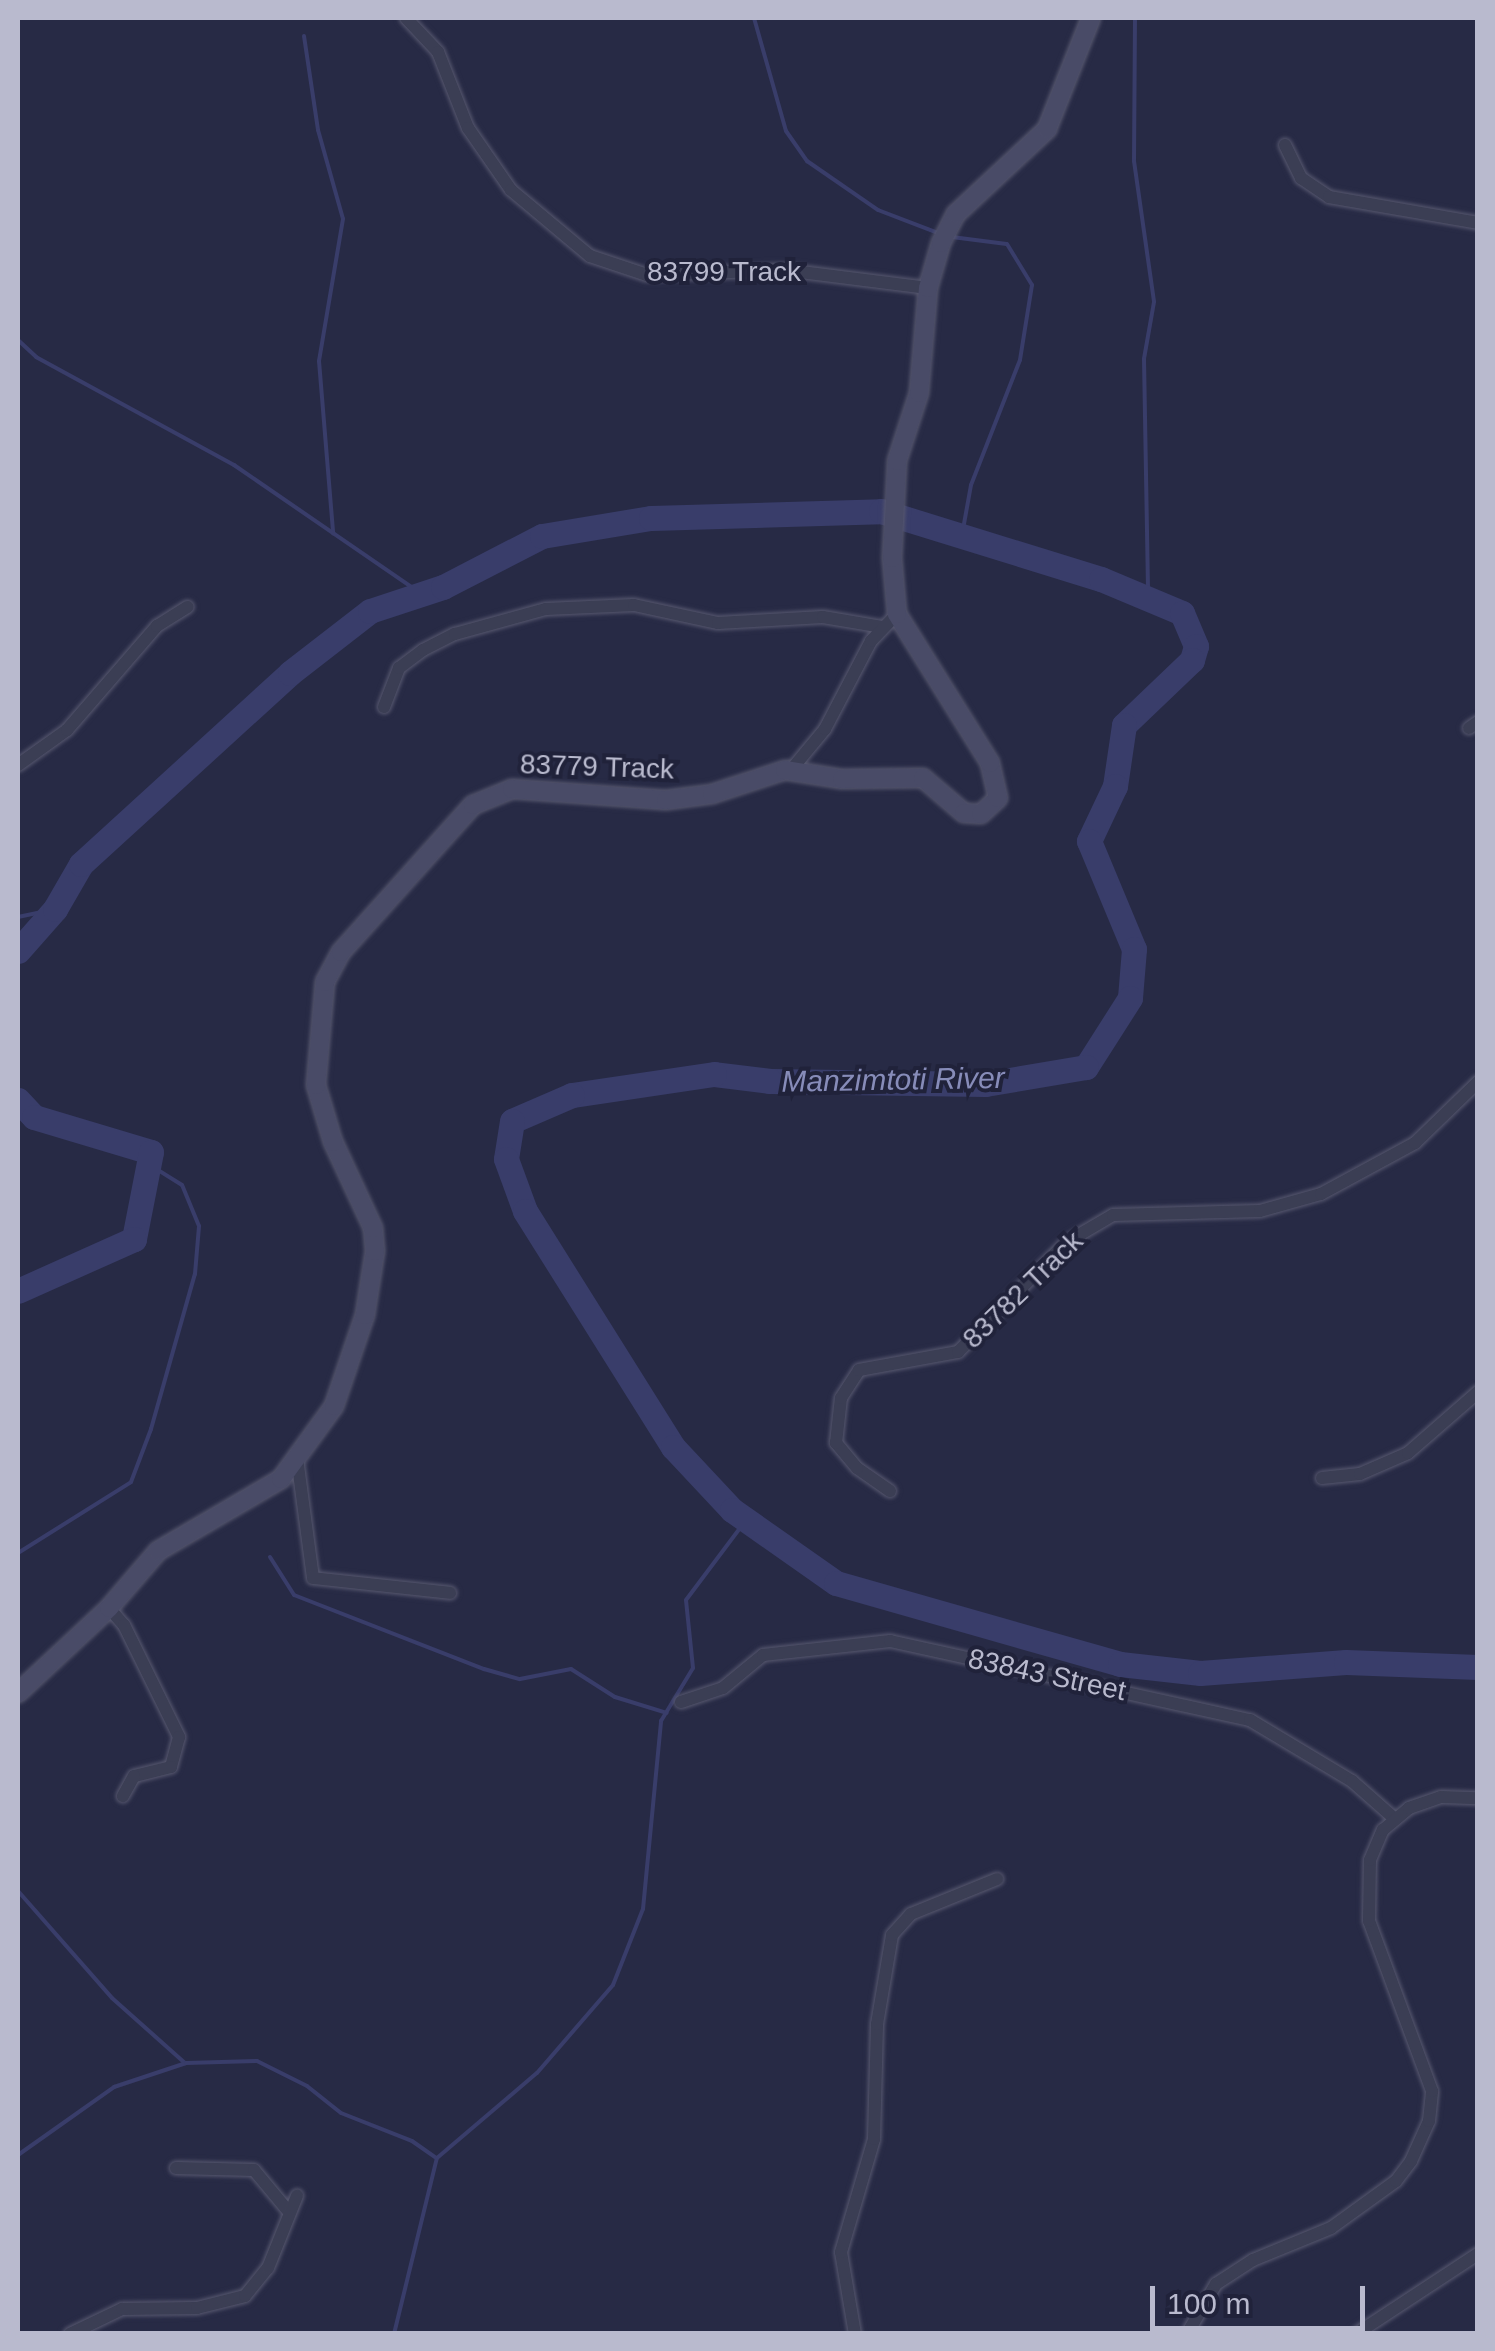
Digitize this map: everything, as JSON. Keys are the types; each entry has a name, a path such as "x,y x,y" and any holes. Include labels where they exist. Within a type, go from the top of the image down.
{"street":[{"name":"83799 Track","path":"406,18 438,52 468,128 511,190 533,214 590,256 647,275 798,271 928,288"},
{"name":"83779 Track","path":"18,1694 108,1608 158,1551 262,1493 297,1458 348,1376 375,1251 373,1228 334,1142 316,1086 321,998 341,952 453,823 489,796 512,790 666,800 712,794 791,770 842,779 922,778 964,813 981,814 998,798 990,762 890,620 897,462 919,392 928,288 941,243 951,222 1047,129 1091,18"},
{"path":"1285,144 1301,178 1328,197 1478,223"},
{"path":"384,706 399,668 423,650 455,634 546,610 634,605 718,623 823,617 890,620 825,729 791,770"},
{"path":"18,765 94,705 157,626 187,606"},
{"name":"83782 Track","path":"890,1490 856,1468 836,1442 841,1398 859,1370 958,1352 1067,1242 1113,1215 1260,1211 1321,1194 1415,1143 1478,1082"},
{"path":"1322,1478 1360,1474 1408,1453 1478,1392"},
{"path":"297,1458 312,1578 450,1593"},
{"path":"108,1608 124,1624 179,1737 171,1766 134,1776 123,1796"},
{"name":"83843 Street","path":"682,1702 722,1688 763,1655 890,1642 1250,1720 1352,1781 1395,1819"},
{"path":"1187,2334 1216,2284 1253,2260 1331,2228 1396,2181 1430,2122 1432,2091 1424,2057 1369,1921 1370,1860 1395,1819 1424,1800 1478,1798"},
{"path":"856,2334 841,2252 874,2140 877,2024 892,1935 903,1918 997,1879"},
{"path":"176,2168 254,2170 289,2212"},
{"path":"70,2334 122,2309 198,2308 245,2296 268,2268 297,2196"},
{"path":"1356,2334 1478,2254"}],"waterway":[{"path":"754,18 786,131 807,161 878,210 938,233"},
{"path":"1135,18 1134,161 1154,302 1144,359 1148,598"},
{"path":"304,36 318,130 343,219 319,361 333,533"},
{"path":"952,237 1007,244 1032,285 1020,360 971,485 962,535"},
{"path":"18,340 36,357 234,465 422,594"},
{"name":"Manzimtoti River","path":"18,951 55,909 81,864 290,673 370,611 443,587 542,536 651,518 881,511 1101,579 1182,613 1196,646 1192,660 1124,725 1115,786 1089,841 1134,949 1130,998 1086,1067 985,1084 770,1081 714,1074 572,1095 512,1121 506,1159 525,1211 673,1447 732,1510 836,1583 1120,1664 1200,1673 1346,1662 1478,1667"},
{"path":"18,917 55,909"},
{"name":"Manzimtoti River","path":"18,1100 34,1117 151,1152 134,1239 18,1291"},
{"path":"18,1553 131,1482 151,1429 195,1274 199,1226 182,1185 149,1164"},
{"path":"394,2334 437,2158 537,2073 613,1985 643,1909 661,1721 693,1668 686,1600 746,1520"},
{"path":"270,1557 294,1595 484,1669 520,1679 571,1669 615,1697 667,1713"},
{"path":"18,1891 112,1998 185,2063"},
{"path":"18,2155 114,2087 186,2063 257,2061 307,2086 341,2113 412,2141 436,2158"}]}
